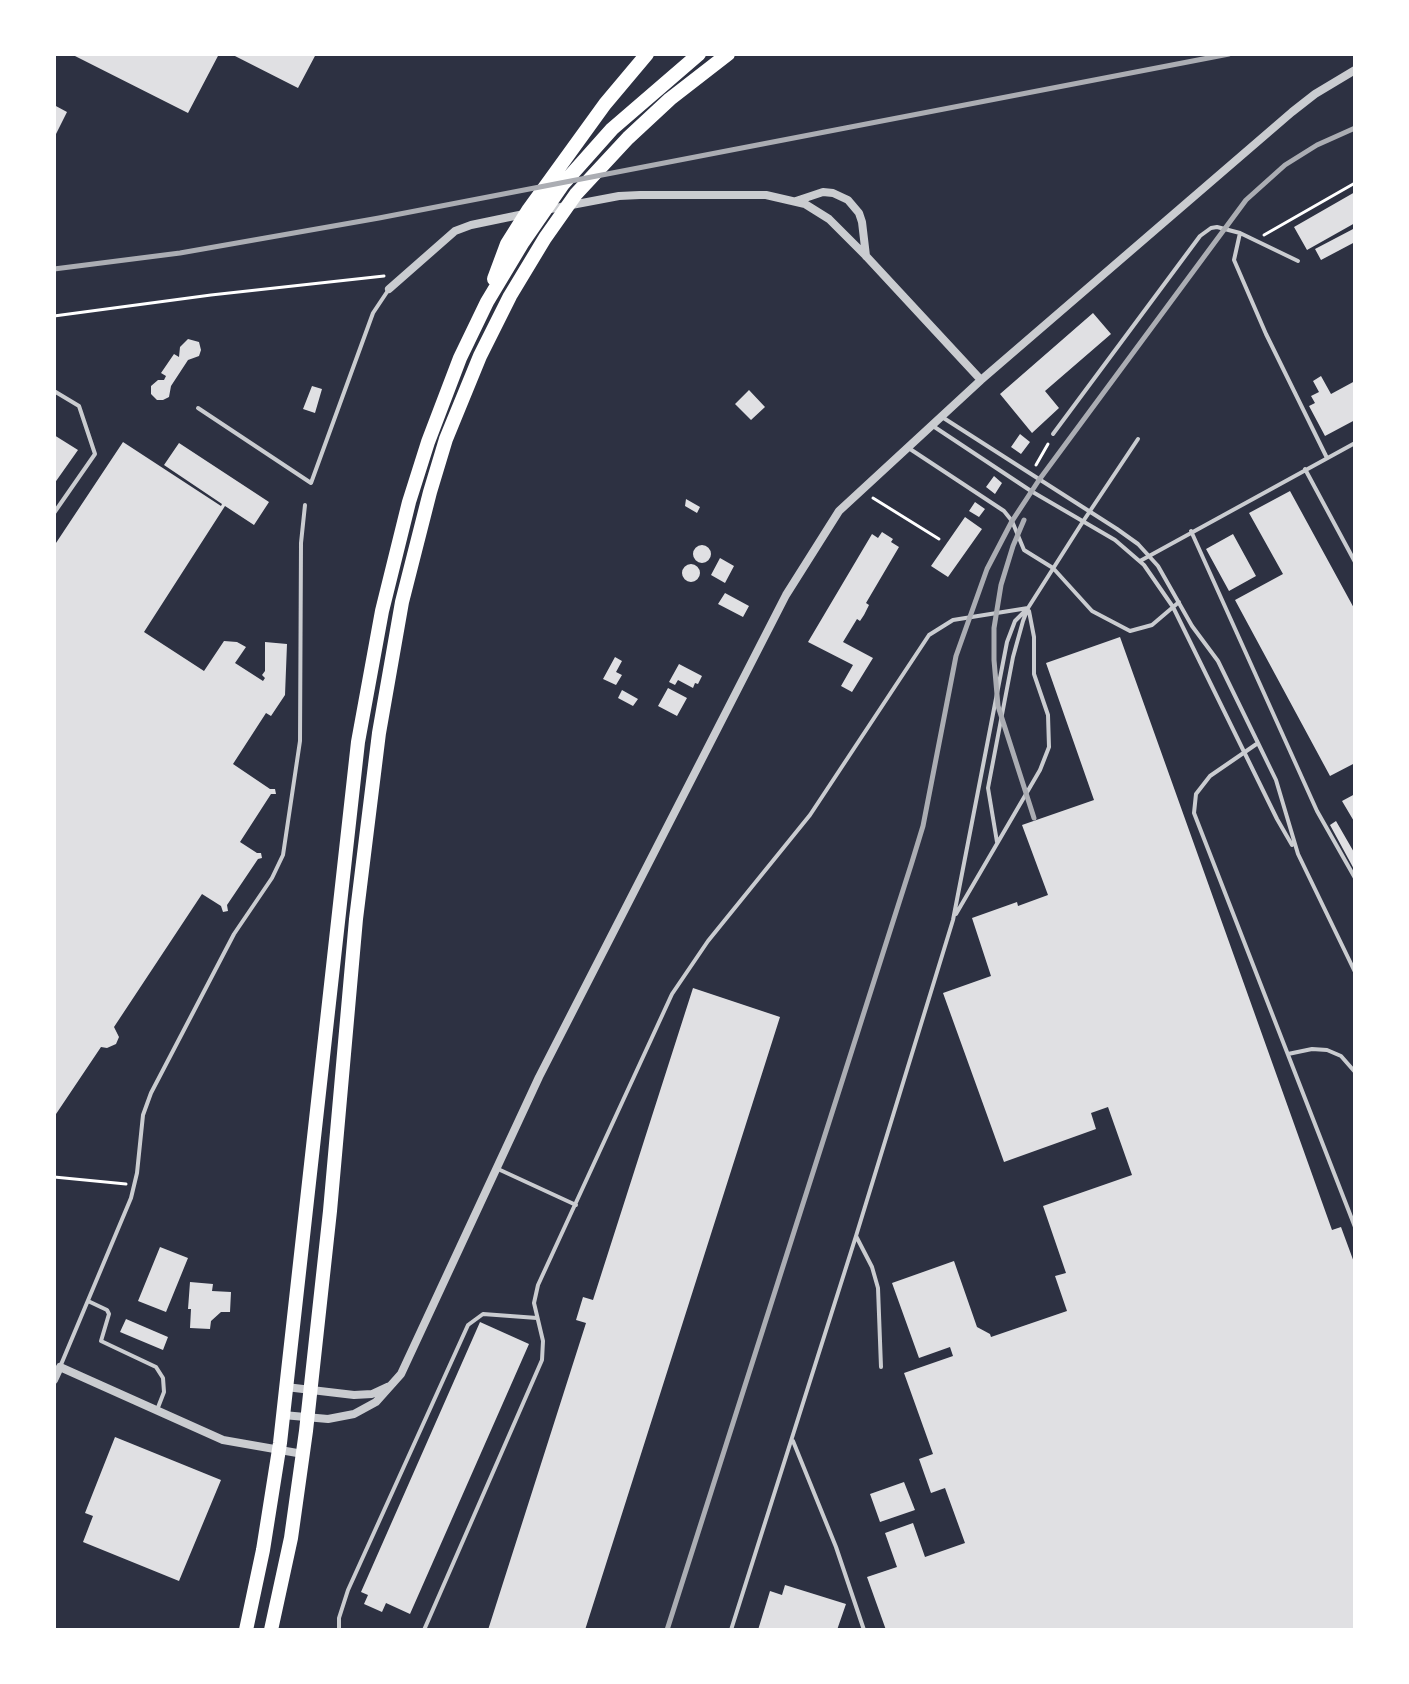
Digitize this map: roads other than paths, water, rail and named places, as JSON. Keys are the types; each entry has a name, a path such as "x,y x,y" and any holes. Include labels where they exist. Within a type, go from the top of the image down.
{"main road":[{"path":"487,302 501,256 516,229 589,125 647,54"},
{"path":"246,1630 279,1451 338,903 368,678 397,548 428,442 460,358 487,302 535,224 569,178 648,95 699,54"},
{"path":"271,1630 288,1553 308,1417 362,869 383,704 402,602 432,484 468,383 514,289 556,221 576,194 628,138 670,99 728,54"}],"street":[{"path":"283,1415 339,1418 360,1412 376,1402 395,1382 410,1358 553,1049 786,595 833,519 859,489 940,416 1304,102 1355,70"},
{"path":"796,201 823,192 848,200 862,222 866,256"},
{"path":"389,289 455,231 501,219 629,195 758,194 796,201 829,219 981,380"},
{"path":"54,1380 60,1367 223,1440 303,1454"},
{"path":"286,1387 365,1394 379,1391 395,1382"}],"lane":[{"path":"1053,434 1200,236 1211,228 1240,233 1298,261"},
{"path":"1240,233 1234,260 1266,334 1327,458"},
{"path":"198,408 311,483 373,313 389,289"},
{"path":"54,391 79,406 95,454 54,513"},
{"path":"940,416 1138,544 1158,566 1192,626 1218,661 1276,780 1298,854"},
{"path":"931,425 1082,523 1115,540 1140,561 1161,587 1355,972"},
{"path":"731,1630 953,920 1007,642 1015,621 1028,608 1138,439"},
{"path":"1140,561 1355,443"},
{"path":"907,447 1004,511 1012,521 1024,550 1053,568 1092,611 1130,631 1152,625 1179,602"},
{"path":"1304,469 1355,562"},
{"path":"60,1367 135,1185 141,1127 151,1093 234,934 272,878 283,855 300,741 301,543 305,505"},
{"path":"1191,531 1317,811 1355,878"},
{"path":"997,842 988,788 1013,657 1028,608"},
{"path":"953,920 1040,770 1049,747 1048,715 1034,674 1034,637 1028,608"},
{"path":"424,1630 542,1360 543,1341 534,1303 538,1285 657,1024 682,978 721,924 810,815 935,629 953,620 1028,608"},
{"path":"1258,743 1210,776 1199,789 1193,806 1196,821 1355,1227"},
{"path":"1288,1054 1312,1049 1327,1050 1341,1056 1355,1072"},
{"path":"496,1168 576,1205"},
{"path":"856,1236 872,1267 878,1288 881,1367"},
{"path":"88,1301 109,1314 101,1341 156,1367 163,1378 164,1392 157,1410"},
{"path":"339,1630 339,1618 348,1590 468,1325 476,1316 483,1314 537,1318"},
{"path":"792,1438 836,1547 864,1630"}],"railway":[{"path":"54,269 180,253 379,218 1229,54"},
{"path":"667,1630 923,826 956,656 987,569 1012,521 1039,480 1246,200 1285,165 1317,145 1355,128"},
{"path":"1024,520 1001,585 994,628 994,660 998,706 1034,818"}]}
